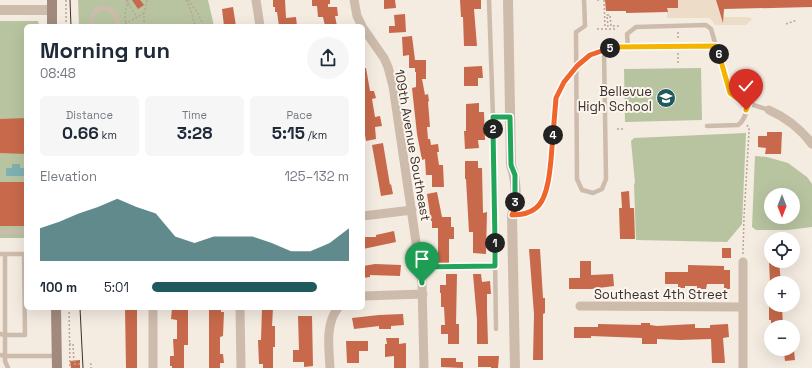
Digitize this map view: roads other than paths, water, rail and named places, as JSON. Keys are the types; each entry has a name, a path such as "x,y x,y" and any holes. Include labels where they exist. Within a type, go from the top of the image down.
{"main road":[{"path":"52,5 52,24"},
{"path":"56,310 57,368"}],"street":[{"path":"256,0 260,24"},
{"name":"109th Avenue Southeast","path":"354,0 357,16 361,24"},
{"path":"508,0 511,165 515,175 515,208 512,215 515,368"},
{"path":"0,10 52,5"},
{"name":"109th Avenue Southeast","path":"365,31 384,58 390,76 420,267 423,294 424,368"},
{"path":"769,110 783,116 795,124 812,144"},
{"path":"365,216 412,210"},
{"path":"743,262 743,368"},
{"path":"365,296 423,294"},
{"name":"Southeast 4th Street","path":"580,306 743,307"},
{"path":"153,310 153,368"},
{"path":"240,310 241,368"},
{"path":"330,368 329,328 331,320 337,310"}],"lane":[{"path":"488,0 493,117 496,329"},
{"path":"584,0 585,26 576,32 577,179 582,190 593,193 602,189 606,179 604,50"},
{"path":"91,24 93,14 98,10 105,8 116,14 118,24"},
{"path":"628,47 627,34 636,27 706,25 711,29 730,93 741,101 769,110"},
{"path":"512,215 522,214 537,208 548,190 556,98 564,82 577,66 590,55 616,47 716,46"},
{"path":"707,126 738,125 743,120 749,103"},
{"path":"493,117 510,117"},
{"path":"0,232 24,231"},
{"path":"2,335 24,335 24,254 2,254 2,335 4,357 3,368"},
{"path":"4,357 57,356"},
{"path":"4,357 8,368"}],"water":[{"path":"12,164 20,164 20,168 24,168 24,176 6,176 6,168 12,168"}],"tram line":[{"path":"70,0 71,24"},
{"path":"80,310 83,368"}],"place":[{"name":"Bellevue High School","path":"666,98"}]}
